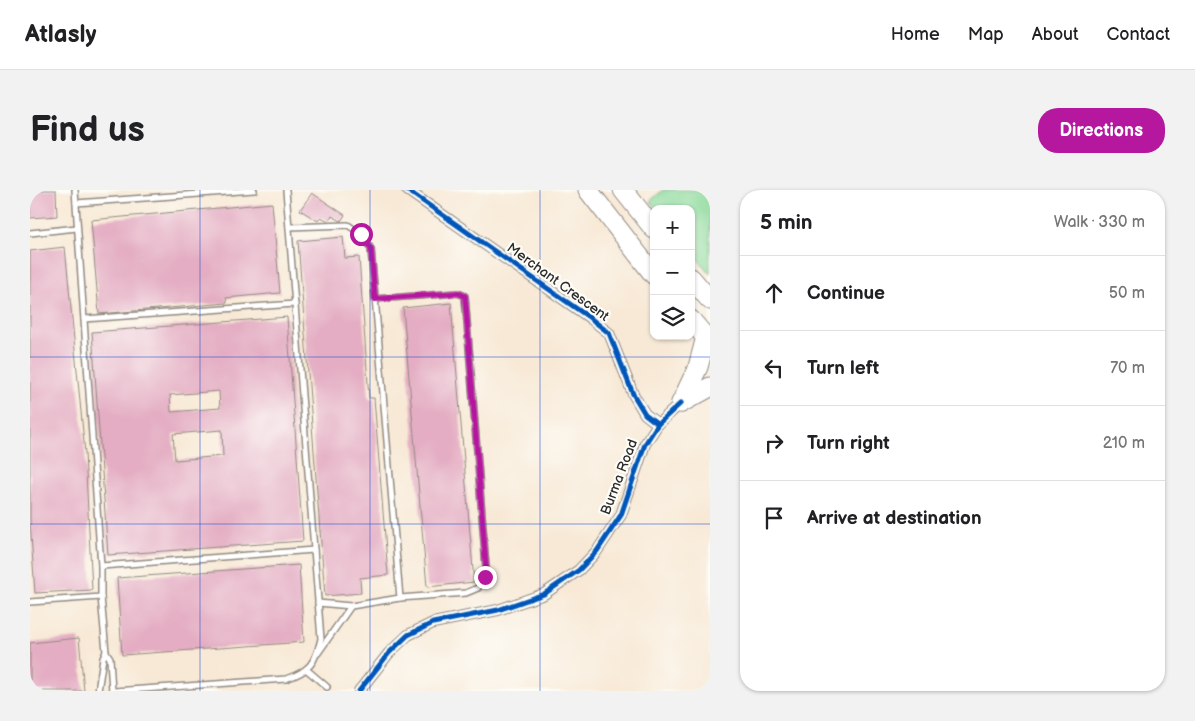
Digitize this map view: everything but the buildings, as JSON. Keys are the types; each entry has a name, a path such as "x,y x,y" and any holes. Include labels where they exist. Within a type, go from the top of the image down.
{"highway":[{"path":"588,190 650,270"},
{"path":"623,190 650,225"},
{"path":"695,283 710,300"},
{"path":"681,403 708,340 695,325"},
{"path":"681,403 710,388"}],"street":[{"name":"Merchant Crescent","path":"407,190 609,333 633,394 645,414 658,424"},
{"name":"Burma Road","path":"359,691 389,653 408,635 433,623 498,610 544,594 579,570 597,551 621,515 645,444 658,424 681,403"}],"lane":[{"path":"75,190 101,566 101,597 106,652 110,658 113,691 286,679 306,670 352,606"},
{"path":"76,203 254,190"},
{"path":"286,190 321,639 317,656"},
{"path":"289,227 348,225 361,234 371,249 400,598"},
{"path":"30,233 77,228"},
{"path":"318,603 352,606 400,598 466,593 478,588 485,577 486,567 465,296 458,293 375,299"},
{"path":"84,319 295,304"},
{"path":"101,566 314,550"},
{"path":"30,602 101,597"},
{"path":"98,691 103,658 106,652"},
{"path":"306,670 327,686"}],"green space":[{"path":"663,190 710,190 710,274 695,256 695,205 654,205 650,201"}],"cycle path":[{"path":"407,190 609,333 633,394 645,414 658,424"},
{"path":"359,691 389,653 408,635 433,623 498,610 544,594 579,570 597,551 621,515 645,444 658,424 681,403"}],"route":[{"path":"361,234 371,249 375,299 458,293 465,296 486,567 485,577"}]}
